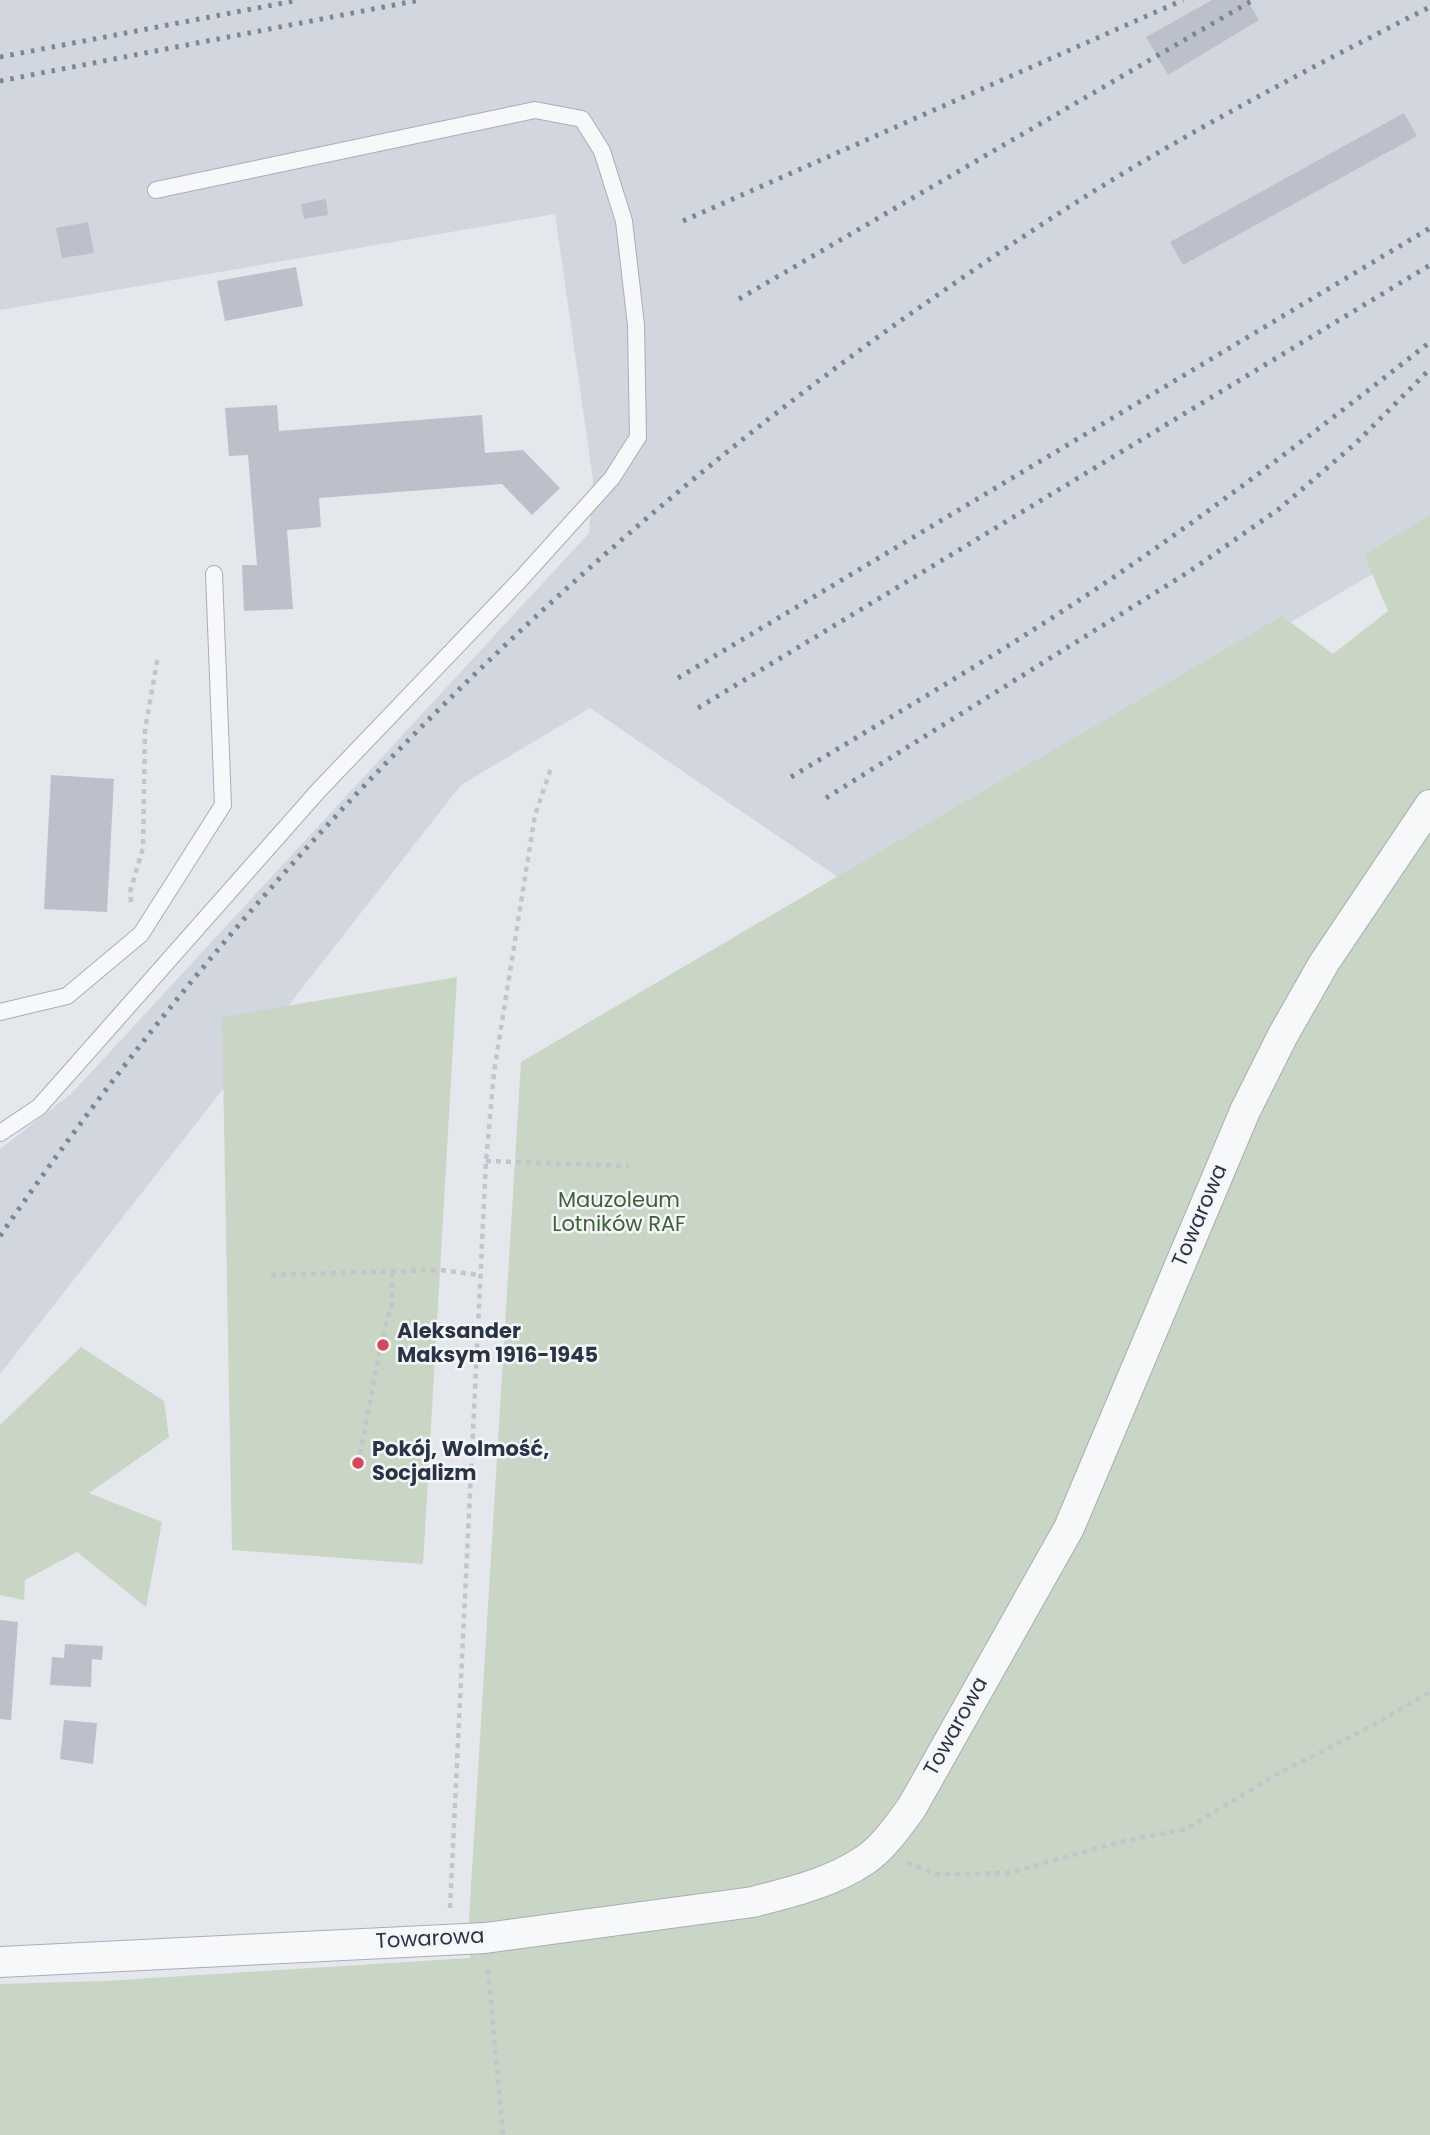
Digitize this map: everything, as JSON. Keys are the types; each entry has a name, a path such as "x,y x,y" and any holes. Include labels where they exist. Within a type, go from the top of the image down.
{"street":[{"name":"Towarowa","path":"0,1962 485,1938 753,1902 796,1891 834,1877 866,1859 890,1836 912,1807 1069,1528 1245,1111 1283,1035 1324,963 1430,805"}],"lane":[{"path":"0,1133 39,1107 319,790 520,580 612,478 638,438 636,326 624,221 602,151 582,120 536,110 156,190"},
{"path":"0,1012 66,996 141,934 223,805 214,574"}],"path":[{"path":"132,942 130,892 144,848 145,730 158,656"},
{"path":"449,1940 486,1161 494,1072 535,815 551,768"},
{"path":"486,1161 629,1166"},
{"path":"271,1275 440,1270 480,1275"},
{"path":"360,1454 383,1334 392,1304 392,1272"},
{"path":"874,1852 937,1874 1009,1873 1119,1842 1186,1829 1279,1773 1370,1727 1430,1692"},
{"path":"485,1938 503,2135"}],"shaded area":[{"path":"0,0 1430,0 1430,540 848,884 590,708 461,785 0,1374 0,1149 72,1093 589,533 593,480 555,214 0,310"}],"green space":[{"name":"Mauzoleum Lotników RAF","path":"1430,515 1430,2135 0,2135 0,1984 105,1981 470,1958 469,1919 521,1062 1282,616 1333,654 1388,611 1364,555"},
{"path":"457,977 423,1564 232,1550 222,1017"},
{"path":"81,1347 164,1401 169,1437 89,1493 162,1522 146,1607 77,1552 25,1580 24,1600 0,1595 0,1425"}],"building":[{"path":"1212,0 1247,0 1259,20 1168,75 1146,37"},
{"path":"1404,113 1417,136 1183,265 1170,242"},
{"path":"326,199 328,215 304,219 301,204"},
{"path":"88,222 94,253 62,258 56,228"},
{"path":"296,267 303,306 225,321 217,281"},
{"path":"277,405 279,431 482,415 485,453 523,450 560,488 532,515 502,484 319,498 321,527 287,530 293,609 244,611 242,565 257,565 248,455 229,456 225,408"},
{"path":"51,775 114,779 107,912 44,909"},
{"path":"0,1620 18,1622 11,1720 0,1719"},
{"path":"65,1644 103,1646 102,1660 92,1659 91,1687 50,1685 52,1657 64,1658"},
{"path":"64,1720 97,1723 93,1764 60,1759"}],"railway":[{"path":"0,57 299,0"},
{"path":"0,81 420,0"},
{"path":"683,221 1183,0"},
{"path":"739,299 1253,0"},
{"path":"0,1236 95,1104 196,976 301,854 411,737 526,625 647,518 772,416 903,319 1042,225 1127,171 1202,128 1430,7"},
{"path":"678,678 1430,228"},
{"path":"698,708 1430,265"},
{"path":"791,777 987,659 1102,585 1186,527 1430,342"},
{"path":"826,798 1190,571 1279,509 1356,443 1430,369"}],"place":[{"name":"Aleksander Maksym 1916-1945","path":"383,1345"},
{"name":"Pokój, Wolmość, Socjalizm","path":"358,1463"}]}
